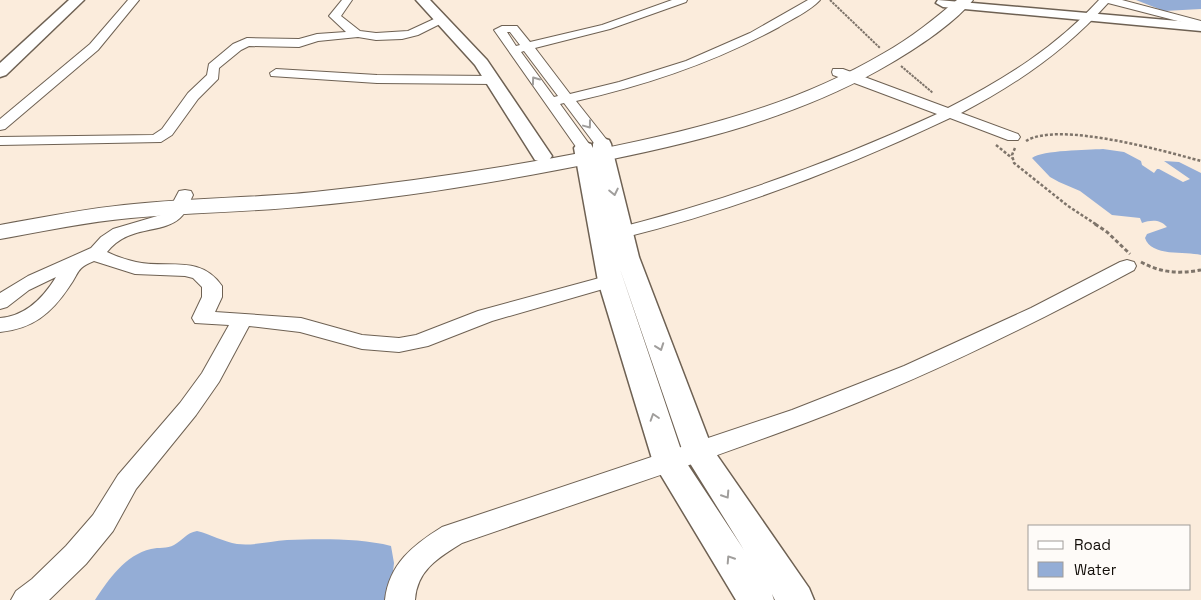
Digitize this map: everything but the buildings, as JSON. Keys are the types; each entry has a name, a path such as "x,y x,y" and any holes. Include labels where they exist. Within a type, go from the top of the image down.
{"main road":[{"path":"0,232 181,201 280,189 394,179 542,156 672,140 754,117 886,53 922,38 954,2"},
{"path":"0,220 97,203 181,201 256,204 378,192 488,176 594,151"}],"street":[{"path":"0,57 64,0"},
{"path":"0,72 77,0"},
{"path":"0,126 94,47 134,0"},
{"path":"347,0 335,16 358,34"},
{"path":"424,0 461,39 492,80 542,156"},
{"path":"526,43 602,22 664,0"},
{"path":"511,46 606,27 682,0"},
{"path":"551,102 607,90 660,75 725,50 768,29 814,0"},
{"path":"612,235 796,178 840,162 952,112 1024,71 1092,16 1105,0"},
{"path":"1110,0 1201,25"},
{"path":"954,2 1201,25"},
{"path":"0,141 149,139 161,137 167,132 193,96 213,76 214,67 243,44 251,42 299,43 317,38 358,34 382,36 408,34 442,20"},
{"path":"594,151 551,102 500,30 514,28 526,43 567,98 594,151 612,235 610,281 668,462 756,600"},
{"path":"276,73 377,79 492,80"},
{"path":"845,74 952,112 1018,143"},
{"path":"0,302 26,283 98,252 103,243 114,235 169,218 181,201"},
{"path":"612,235 628,257 698,452 796,600"},
{"path":"98,252 99,256 107,260 135,268 187,270 200,274 212,286 212,297 202,318 243,319 301,325 362,342 399,345 420,340 484,316 610,281"},
{"path":"400,600 400,590 404,576 414,562 452,535 800,416 912,371 1038,313 1133,261"},
{"path":"0,325 21,322 37,312 56,293 73,263"},
{"path":"26,600 42,588 76,555 103,523 127,482 188,410 211,377 243,319"}],"path":[{"path":"830,0 952,112"},
{"path":"1201,161 1154,148 1055,133 1040,134 1018,143 1012,155 1014,163 1062,202 1106,232 1133,261 1163,272 1201,270"}],"water":[{"path":"1136,0 1201,0 1201,9 1164,11"},
{"path":"1103,149 1124,152 1141,161 1142,165 1154,173 1159,169 1183,182 1190,179 1164,161 1179,162 1201,173 1201,255 1161,251 1154,248 1148,244 1145,238 1147,234 1167,227 1164,224 1155,221 1142,223 1140,218 1112,215 1080,191 1050,177 1032,158 1045,153"},
{"path":"197,531 237,544 326,539 353,540 391,546 394,563 390,600 95,600 118,569 133,557 151,549 171,546 190,533"}]}
